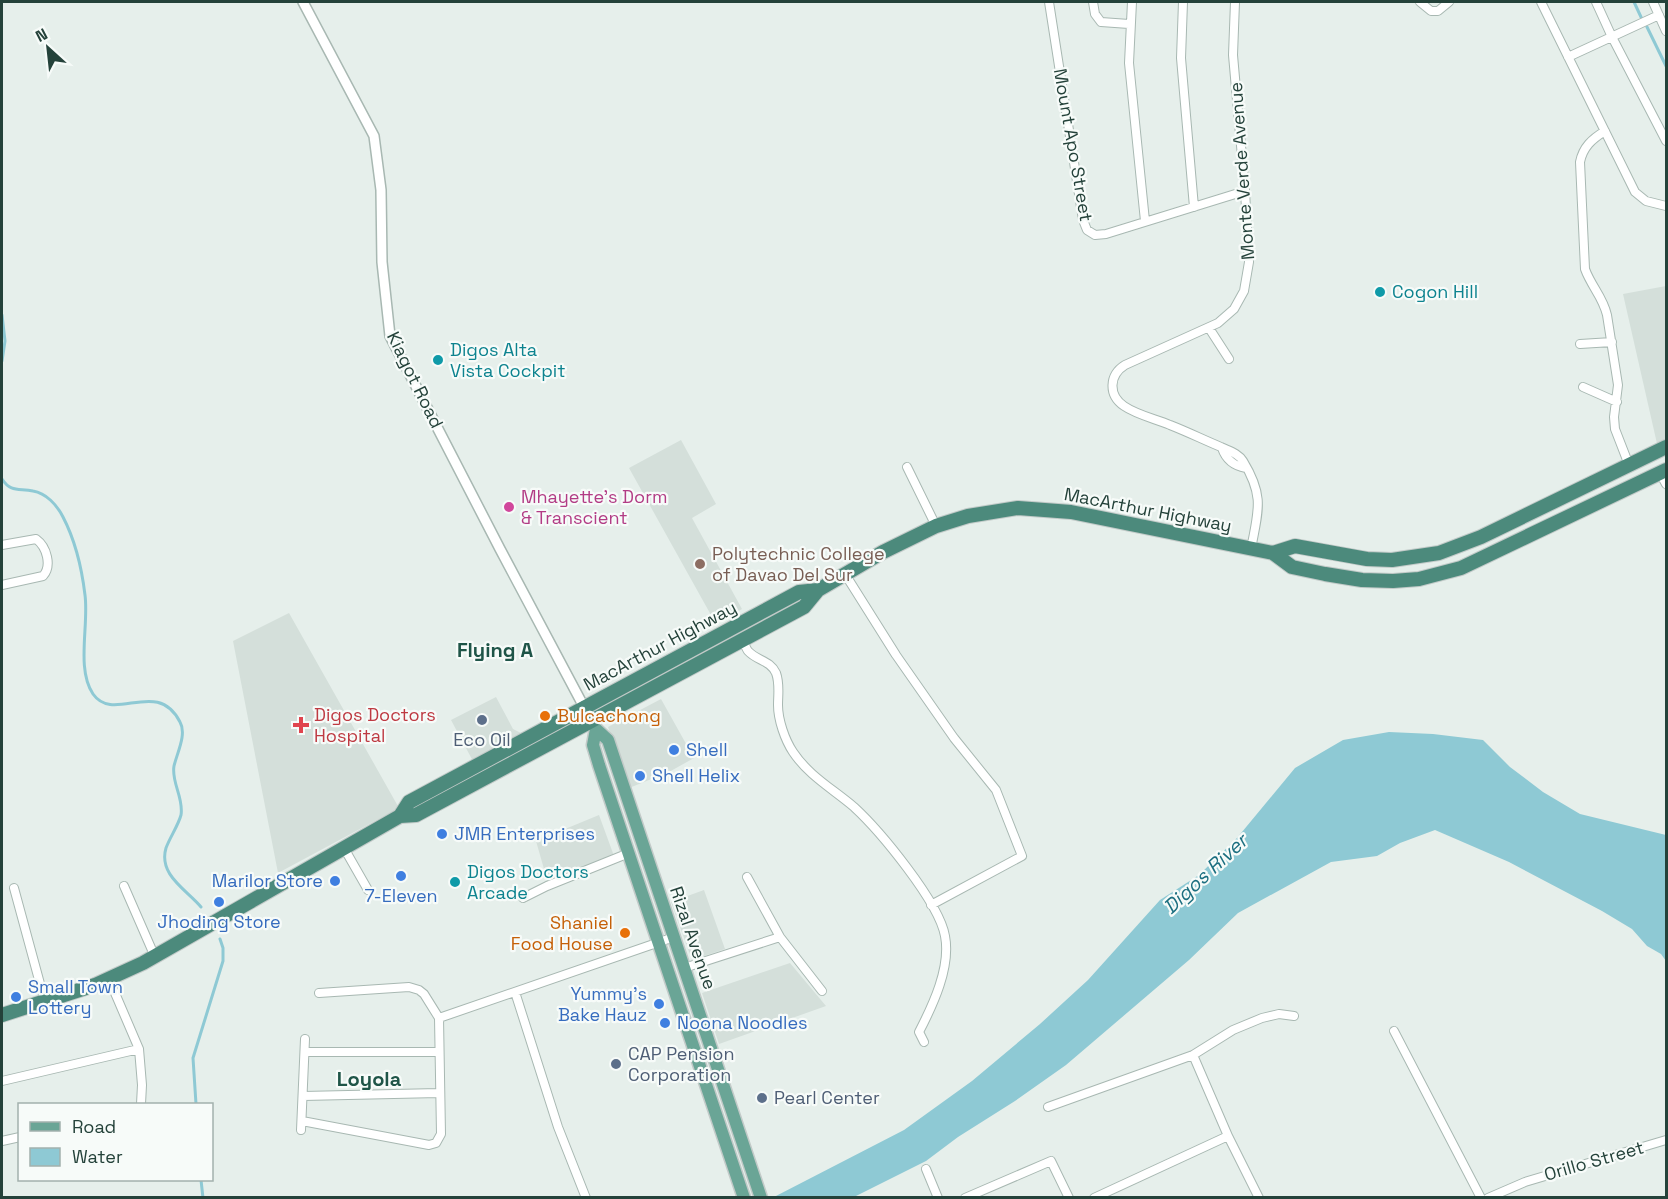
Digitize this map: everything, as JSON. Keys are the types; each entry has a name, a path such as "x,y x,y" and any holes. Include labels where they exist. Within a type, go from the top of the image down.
{"highway":[{"name":"MacArthur Highway","path":"1273,553 1295,546 1367,559 1392,560 1439,553 1481,537 1666,447"},
{"name":"MacArthur Highway","path":"2,1015 109,979 155,957 400,816 416,815 593,725 804,607 818,590 845,574 936,526 994,511 1040,509 1071,512 1273,553 1292,567 1362,580 1393,582 1419,579 1461,568 1664,476"},
{"name":"MacArthur Highway","path":"400,816 409,802 584,707 799,592 818,590"}],"main road":[{"name":"Rizal Avenue","path":"584,707 593,725 608,740 760,1194"},
{"name":"Rizal Avenue","path":"593,725 593,745 744,1197"}],"street":[{"name":"Kiagot Road","path":"303,2 374,136 381,190 382,262 390,336 584,707"},
{"name":"Mount Apo Street","path":"1049,2 1085,226 1090,233 1099,235 1245,191"},
{"path":"1093,2 1095,14 1101,22 1129,24"},
{"path":"1132,2 1129,24 1131,89 1145,221"},
{"path":"1183,2 1181,58 1194,207"},
{"name":"Monte Verde Avenue","path":"1235,2 1234,64 1245,191 1249,262 1247,282 1234,309 1226,317 1209,328 1125,365 1115,373 1112,386 1115,396 1122,405 1231,450 1243,460 1259,498 1251,549"},
{"path":"1420,2 1431,11 1438,11 1449,2"},
{"path":"1541,2 1639,197 1666,206"},
{"path":"1596,2 1666,141"},
{"path":"1653,2 1666,31"},
{"path":"1568,57 1659,15"},
{"path":"1605,131 1588,143 1580,162 1585,269 1588,278 1605,304 1618,385 1614,417 1615,429 1629,465"},
{"path":"1209,328 1229,359"},
{"path":"1580,344 1612,342"},
{"path":"1583,387 1617,402"},
{"path":"907,466 936,526"},
{"path":"2,545 36,539 43,545 48,564 43,576 2,585"},
{"path":"845,574 896,655 948,729 996,790 1022,856 931,905"},
{"path":"735,627 748,651 770,664 774,670 778,685 778,708 783,730 792,751 824,785 854,807 879,834 905,866 940,920 945,937 946,955 941,979 919,1032 924,1042"},
{"path":"344,848 368,890"},
{"path":"523,898 628,853"},
{"path":"747,878 780,937 822,991"},
{"path":"124,886 155,957"},
{"path":"14,888 45,1002"},
{"path":"684,968 780,937"},
{"path":"439,1018 674,938"},
{"path":"109,979 139,1049 142,1077 141,1103"},
{"path":"302,1121 432,1145 437,1142 441,1134 439,1018 424,994 412,987 318,993"},
{"path":"515,992 558,1127 586,1197"},
{"path":"1048,1107 1193,1054 1233,1030 1262,1018 1279,1014 1294,1016"},
{"path":"1394,1031 1481,1197"},
{"path":"301,1130 305,1040"},
{"path":"2,1081 139,1049"},
{"path":"305,1052 438,1052"},
{"path":"1193,1054 1228,1136 1258,1197"},
{"path":"303,1096 439,1093"},
{"path":"1094,1197 1228,1136"},
{"path":"2,1141 18,1137"},
{"name":"Orillo Street","path":"1488,1197 1525,1182 1666,1140"},
{"path":"965,1197 1021,1176 1051,1161 1069,1197"},
{"path":"926,1169 938,1197"}],"shaded area":[{"path":"1666,286 1666,444 1658,448 1623,294"},
{"name":"Polytechnic College of Davao Del Sur","path":"681,440 716,504 692,518 742,609 716,624 629,468"},
{"name":"Digos Doctors Hospital","path":"289,613 399,808 278,873 233,641"},
{"path":"496,697 513,729 527,736 474,763 451,720"},
{"path":"661,699 694,758 669,772 629,788 608,727"},
{"path":"599,815 614,856 548,883 536,841"},
{"path":"704,890 725,949 692,960 671,902"},
{"path":"790,963 826,1006 719,1044 702,993"}],"water":[{"name":"Digos River","path":"1389,732 1483,740 1510,767 1543,792 1580,814 1666,835 1666,961 1661,954 1647,946 1632,929 1602,911 1509,862 1435,830 1400,843 1377,856 1331,862 1238,913 1189,960 1066,1065 926,1161 854,1197 774,1197 904,1130 972,1081 1088,980 1160,900 1199,875 1237,838 1295,768 1343,740"}],"waterway":[{"path":"1634,2 1641,17"},
{"path":"1647,27 1666,66"},
{"path":"2,315 5,341 2,361"},
{"path":"2,479 12,488 38,492 51,500 58,508 71,535 84,585 86,607 84,660 88,684 93,694 102,702 112,705 148,701 160,703 171,709 180,722 182,738 174,766 174,778 181,802 181,815 166,848 165,858 166,866 175,881 201,907"},
{"path":"196,1103 193,1058 223,961 220,939"},
{"path":"201,1181 203,1198"}],"place":[{"name":"Cogon Hill","path":"1380,292"},
{"name":"Digos Alta Vista Cockpit","path":"438,360"},
{"name":"Mhayette's Dorm & Transcient","path":"509,507"},
{"name":"Polytechnic College of Davao Del Sur","path":"700,564"},
{"name":"Bulcachong","path":"545,716"},
{"name":"Eco Oil","path":"482,720"},
{"name":"Digos Doctors Hospital","path":"301,725"},
{"name":"Shell","path":"674,750"},
{"name":"Shell Helix","path":"640,776"},
{"name":"JMR Enterprises","path":"442,834"},
{"name":"7-Eleven","path":"401,876"},
{"name":"Marilor Store","path":"335,881"},
{"name":"Digos Doctors Arcade","path":"455,882"},
{"name":"Jhoding Store","path":"219,902"},
{"name":"Shaniel Food House","path":"625,933"},
{"name":"Small Town Lottery","path":"16,997"},
{"name":"Yummy's Bake Hauz","path":"659,1004"},
{"name":"Noona Noodles","path":"665,1023"},
{"name":"CAP Pension Corporation","path":"616,1064"},
{"name":"Pearl Center","path":"762,1098"}],"district":[{"name":"Flying A","path":"495,650"},
{"name":"Loyola","path":"369,1079"}]}
